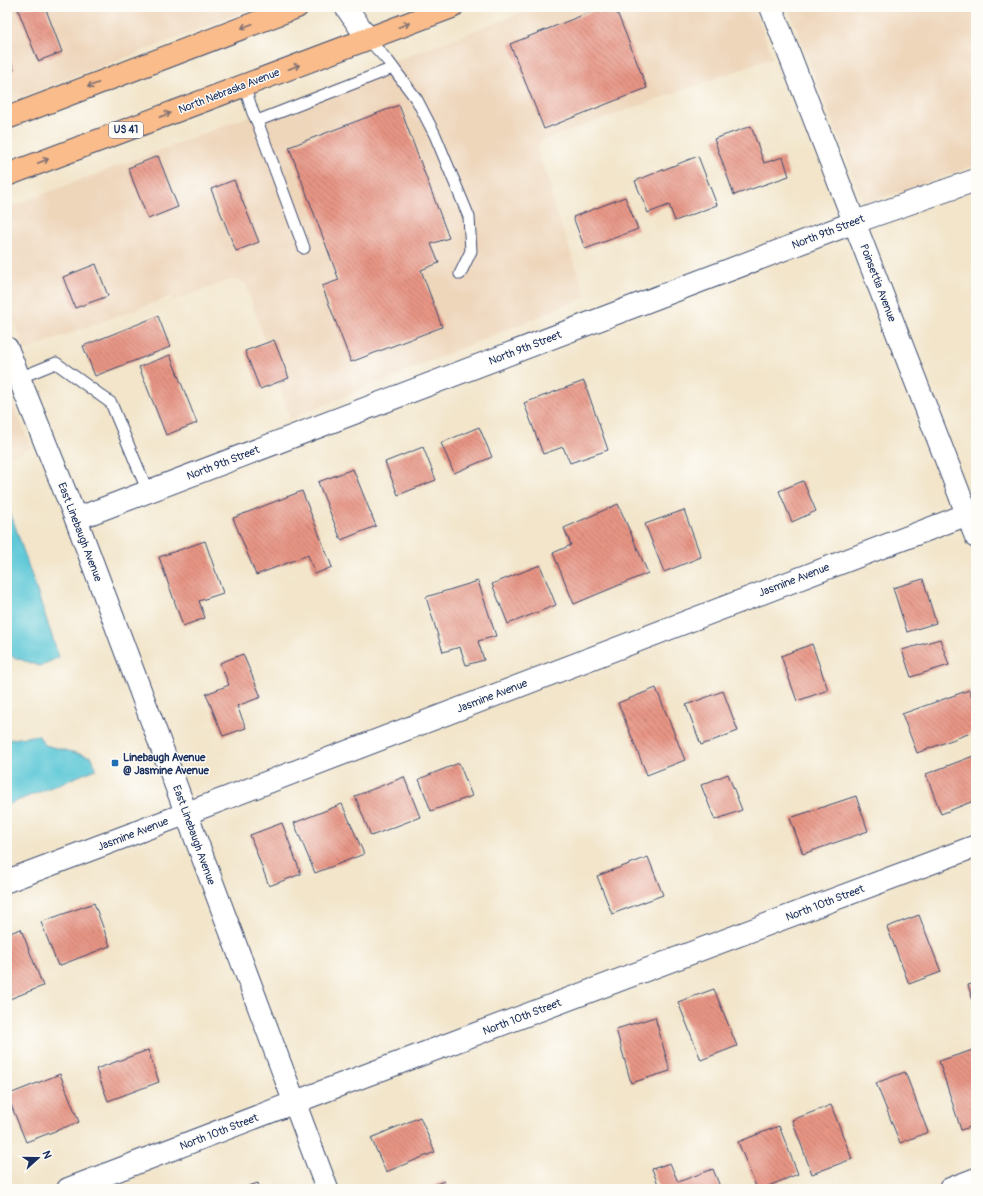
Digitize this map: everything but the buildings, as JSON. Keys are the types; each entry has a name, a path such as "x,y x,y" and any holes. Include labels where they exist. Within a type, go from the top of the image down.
{"main road":[{"path":"7,118 297,7"},
{"name":"North Nebraska Avenue","path":"7,175 452,7"}],"street":[{"path":"346,7 368,39"},
{"name":"Poinsettia Avenue","path":"770,7 854,222 972,512 976,537"},
{"name":"North 9th Street","path":"76,519 854,222 976,180"},
{"name":"East Linebaugh Avenue","path":"8,354 76,519 327,1189"},
{"name":"Jasmine Avenue","path":"7,881 186,814 972,512"},
{"name":"North 10th Street","path":"68,1189 976,846"},
{"path":"950,1189 976,1179"}],"lane":[{"path":"368,39 393,68 417,100 435,135 469,217 471,251 460,274"},
{"path":"257,121 393,68"},
{"path":"244,85 253,113 304,248"},
{"path":"19,378 56,363 111,402 148,492"}],"shaded area":[{"path":"7,7 257,7 7,103"},
{"path":"537,7 754,7 773,58 543,140 538,146 537,150 553,192 550,193 586,297 290,419 246,284 239,280 230,280 173,301 172,296 25,350 7,305 7,208"},
{"path":"788,7 976,7 976,165 864,204"},
{"path":"7,390 31,448 7,458"}],"water":[{"path":"7,511 12,517 59,657 40,666 13,657 7,652"},
{"path":"38,735 45,745 92,757 96,769 7,805 7,740"}],"place":[{"name":"Linebaugh Avenue @ Jasmine Avenue","path":"115,763"}]}
